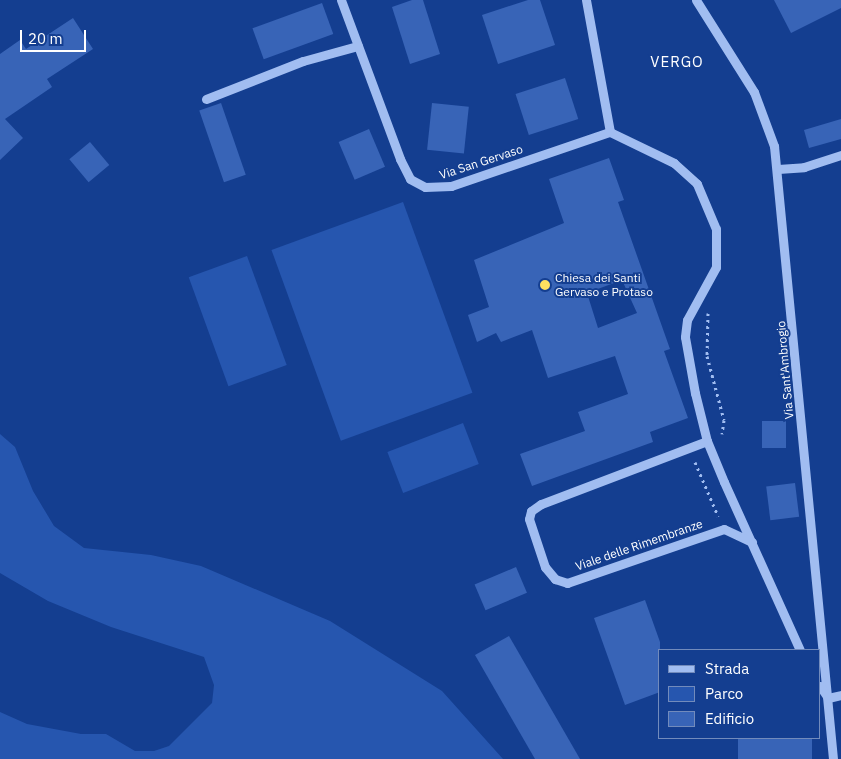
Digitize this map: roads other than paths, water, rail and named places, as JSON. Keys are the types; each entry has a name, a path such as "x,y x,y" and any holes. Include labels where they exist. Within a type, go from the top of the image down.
{"street":[{"name":"Via San Gervaso","path":"340,0 400,159 410,179 425,186 451,186 610,132"},
{"path":"586,0 610,132 674,163 697,184 716,229 716,267 687,320 685,337 708,443 800,649"},
{"name":"Via Sant'Ambrogio","path":"696,0 754,92 770,128 778,169 833,759"},
{"path":"206,100 303,61 358,46"},
{"path":"778,169 804,167 841,155"},
{"name":"Viale delle Rimembranze","path":"708,443 541,504 531,511 529,519 532,532 545,567 555,579 567,583 724,529 752,542"},
{"path":"821,688 828,698 841,695"}],"place":[{"name":"Chiesa dei Santi Gervaso e Protaso","path":"545,285"}],"district":[{"name":"VERGO","path":"677,62"}]}
